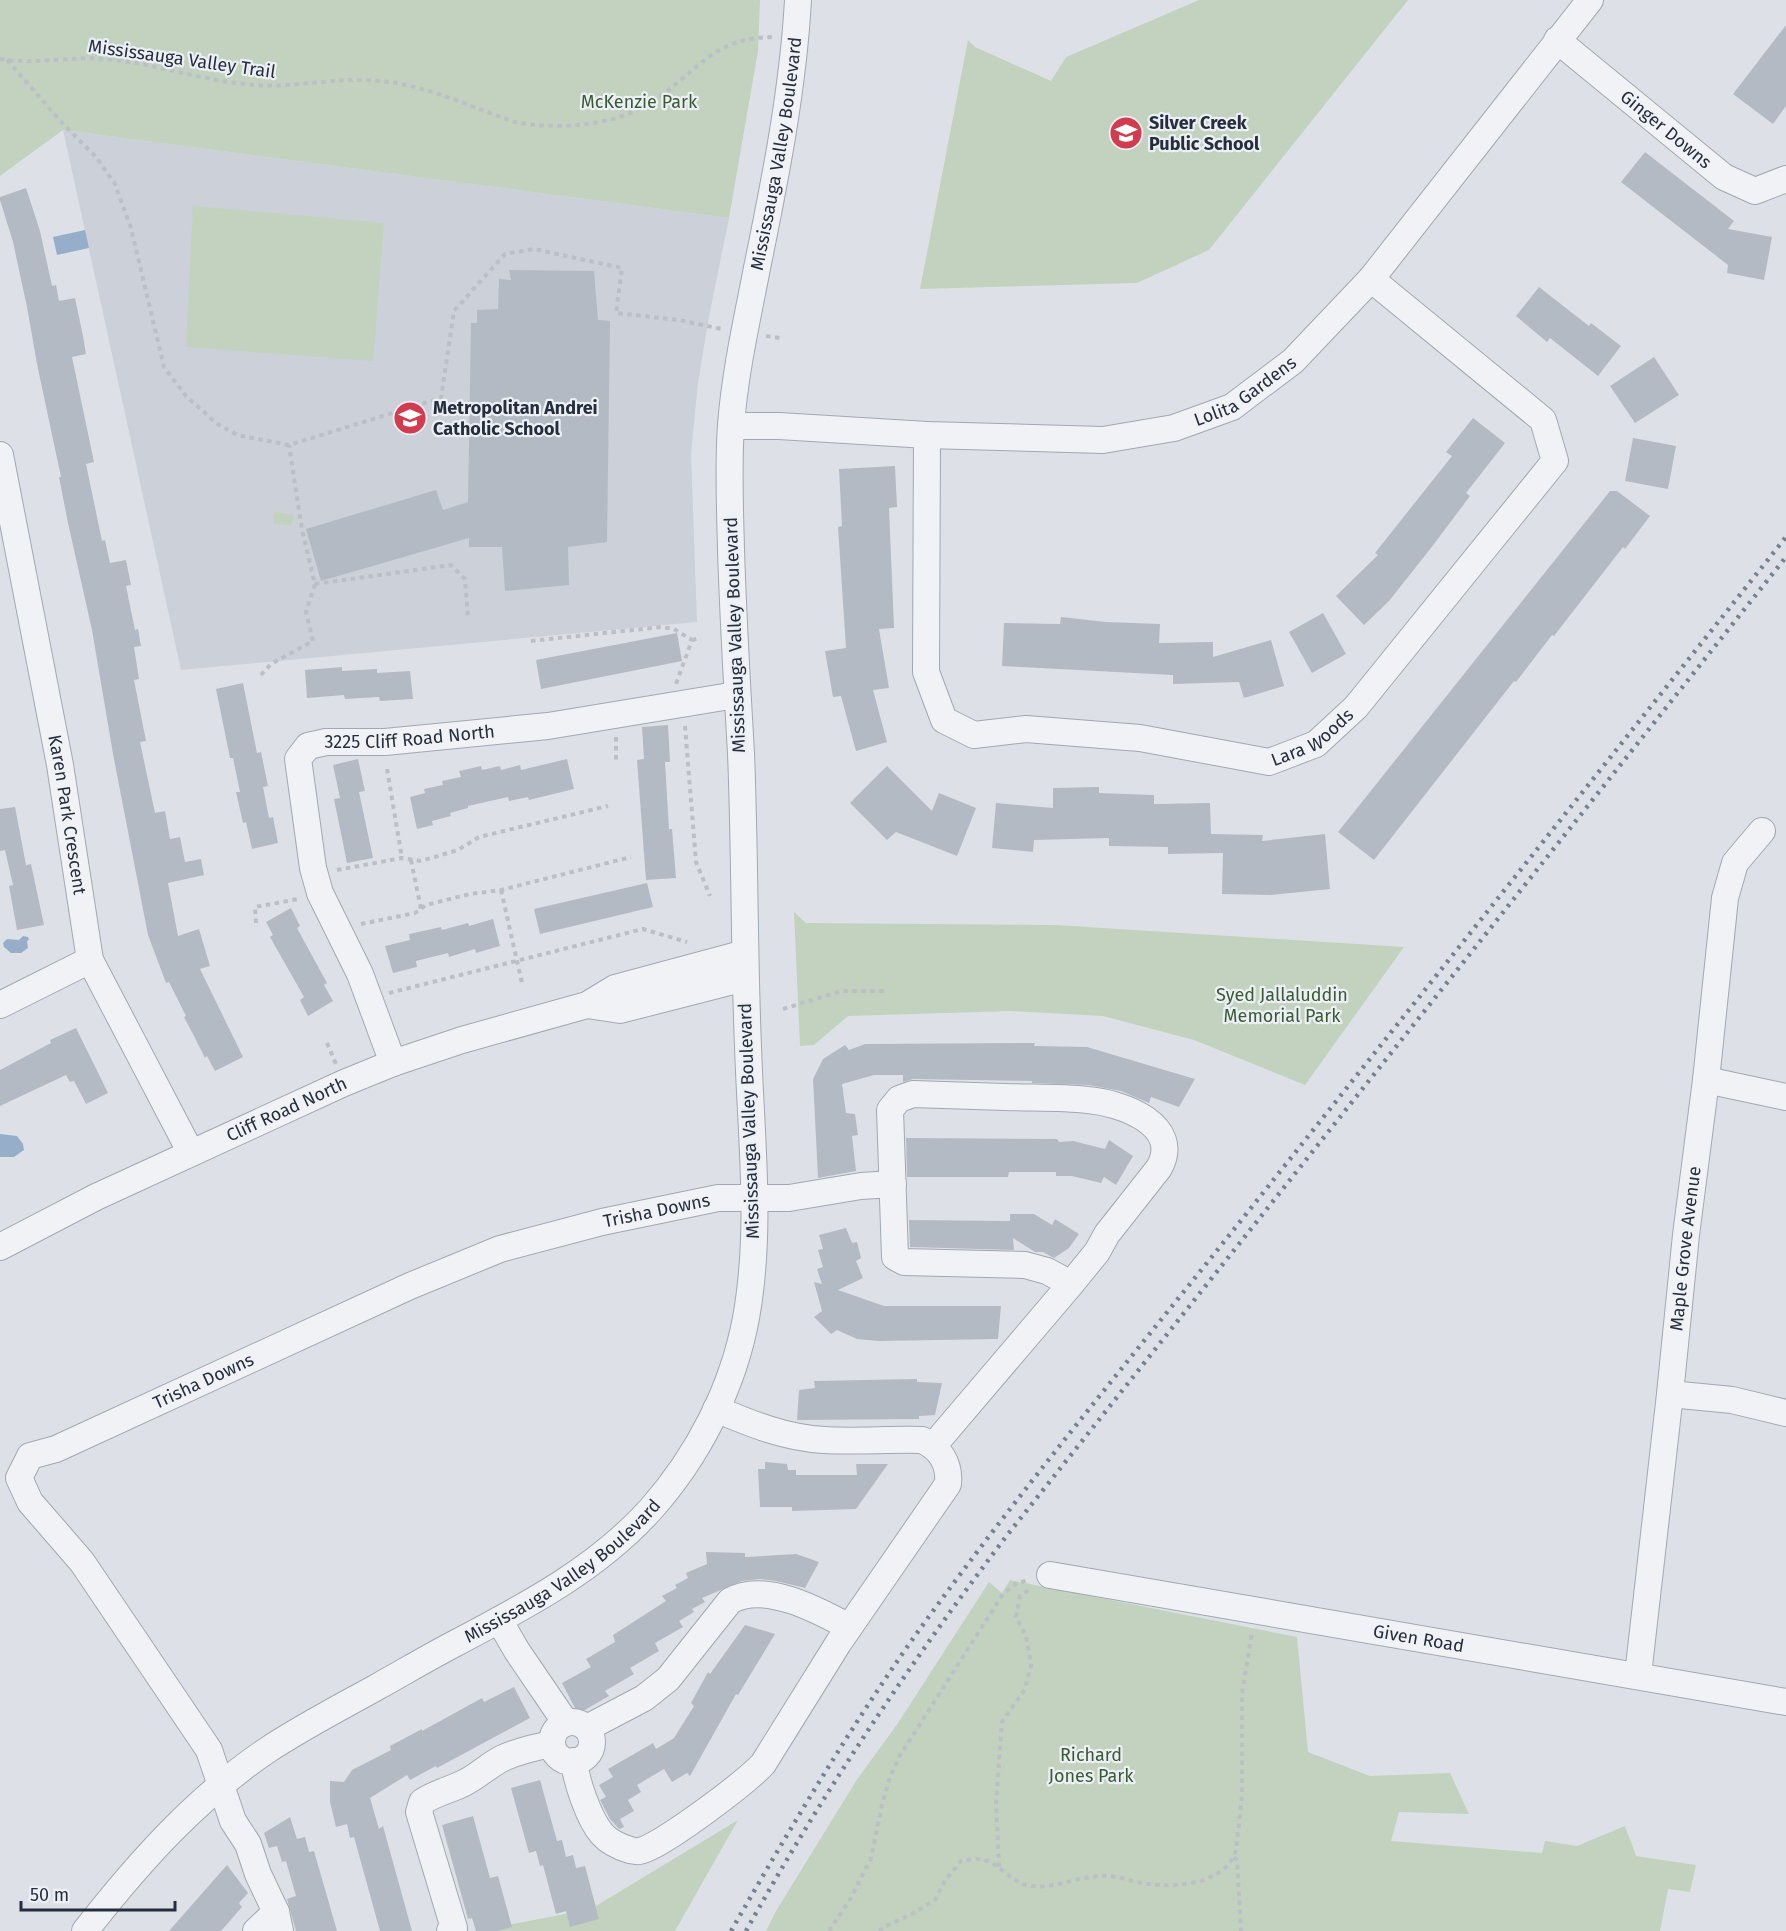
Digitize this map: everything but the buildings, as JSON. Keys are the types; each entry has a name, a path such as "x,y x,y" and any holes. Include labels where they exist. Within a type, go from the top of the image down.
{"street":[{"name":"Mississauga Valley Boulevard","path":"85,1931 125,1880 174,1827 221,1783 327,1714 556,1588 611,1548 652,1508 692,1454 716,1409 731,1374 745,1322 752,1273 754,1200 745,978 741,754 736,695 730,499 731,426 745,332 783,132 796,37 798,0"},
{"name":"Lolita Gardens","path":"731,426 779,426 927,435 1102,440 1174,428 1232,407 1293,361 1371,279 1590,0"},
{"name":"Ginger Downs","path":"1557,40 1724,177 1755,191 1786,178"},
{"name":"Lara Woods","path":"927,435 926,672 944,720 974,735 1026,729 1140,738 1269,762 1316,744 1356,707 1555,461 1543,420 1371,279"},
{"name":"Karen Park Crescent","path":"0,455 60,765 90,960 191,1153"},
{"name":"3225 Cliff Road North","path":"393,1063 360,974 320,893 313,868 298,759 308,746 326,742 385,742 548,726 736,695"},
{"name":"Maple Grove Avenue","path":"1638,1676 1725,898 1735,863 1762,831"},
{"name":"Cliff Road North","path":"0,1248 96,1197 393,1063 462,1040 587,1005 615,988 745,953"},
{"path":"0,1005 90,960"},
{"name":"Cliff Road North","path":"587,1005 620,1010 745,978"},
{"path":"1706,1080 1786,1097"},
{"path":"934,1445 1071,1284 1097,1252 1107,1234 1159,1168 1166,1146 1158,1130 1148,1120 1121,1107 1090,1100 914,1094 899,1099 890,1110 895,1257 904,1262 1025,1264 1047,1271 1071,1284"},
{"path":"754,1200 789,1198 861,1186 893,1184"},
{"name":"Trisha Downs","path":"221,1783 209,1750 88,1572 30,1502 19,1478 30,1456 56,1449 410,1286 500,1249 602,1222 718,1198 754,1200"},
{"path":"1670,1394 1732,1400 1786,1413"},
{"path":"574,1761 575,1773 591,1815 602,1834 621,1848 638,1852 664,1840 749,1779 763,1764 849,1627 948,1484 949,1473 946,1463 934,1445 922,1440 823,1440 784,1434 716,1409"},
{"name":"Given Road","path":"1050,1575 1786,1702"},
{"path":"450,1931 454,1928 419,1812 422,1802 433,1794 476,1777 501,1759 644,1698 668,1679 730,1601 740,1595 750,1593 813,1607 849,1627"},
{"path":"499,1620 568,1732 592,1740 589,1752 580,1761 568,1762 557,1756 568,1732"},
{"path":"221,1783 233,1821 248,1844 278,1922 256,1931"}],"path":[{"name":"Mississauga Valley Trail","path":"0,59 105,59 156,66 242,84 273,87 361,80 381,81 433,93 528,125 578,125 618,116 644,107 725,46 743,39 796,37"},
{"path":"7,60 64,125 96,157 115,184 131,228 164,368 186,396 216,423 237,435 289,445 441,398 454,311 505,254 534,249 622,268 616,313 679,320 727,329"},
{"path":"758,334 780,338"},
{"path":"261,675 271,664 313,641 306,612 315,584 302,530 289,445"},
{"path":"315,584 451,566 465,579 468,618"},
{"path":"531,641 661,627 674,629 692,640 700,638"},
{"path":"676,684 692,640"},
{"path":"685,720 696,862 710,896"},
{"path":"387,769 402,858"},
{"path":"333,871 402,858 421,861 458,850 479,837 608,807"},
{"path":"361,924 415,913 426,905 470,894 501,890 631,857"},
{"path":"411,860 421,909"},
{"path":"501,890 522,983"},
{"path":"256,923 255,907 308,897"},
{"path":"391,1001 388,993 643,929 687,942"},
{"path":"783,1009 841,991 888,991"},
{"path":"999,1867 996,1804 1002,1722 1025,1689 1031,1665 1026,1636 1016,1617 1020,1596 1050,1575"},
{"path":"829,1931 851,1898 871,1858 882,1805 890,1777 899,1757 1003,1594 1017,1583 1050,1575"},
{"path":"879,1931 935,1900 946,1879 961,1861 979,1859 999,1867 1011,1879 1030,1886 1056,1885 1091,1877 1109,1876 1150,1885 1179,1885 1204,1881 1227,1866 1234,1857 1242,1796 1242,1694 1255,1610"},
{"path":"1234,1857 1237,1860 1241,1931"}],"shaded area":[{"name":"Metropolitan Andrei Catholic School","path":"63,130 729,218 698,383 691,453 697,622 181,670"}],"green space":[{"name":"McKenzie Park","path":"0,0 760,0 758,51 729,218 63,130 0,176"},
{"name":"Silver Creek Public School","path":"1199,0 1408,0 1209,250 1137,283 920,289 968,40 975,47 1051,81 1066,57"},
{"path":"193,206 384,223 373,361 186,347"},
{"path":"274,512 294,515 292,526 273,523"},
{"name":"Syed Jallaluddin Memorial Park","path":"794,912 806,923 1056,925 1404,947 1305,1085 1194,1040 1103,1016 1010,1011 848,1016 814,1045 800,1046"},
{"name":"Richard Jones Park","path":"1010,1580 1297,1637 1308,1752 1370,1776 1450,1773 1469,1814 1399,1812 1391,1841 1542,1853 1545,1841 1577,1846 1625,1826 1636,1856 1696,1865 1690,1892 1668,1889 1660,1931 766,1931 856,1781 898,1723 989,1582 1002,1593"},
{"path":"738,1820 675,1931 477,1931 591,1909"}],"water":[{"path":"85,230 89,248 57,255 53,237"},
{"path":"23,936 28,937 29,940 27,941 28,948 21,953 11,953 4,947 3,943 7,939 19,940"},
{"path":"0,1134 17,1136 24,1150 14,1157 0,1157"}],"railway":[{"path":"731,1931 796,1820 864,1711 912,1640 992,1532 1786,537"},
{"path":"746,1931 837,1778 903,1678 1008,1534 1786,557"}],"place":[{"name":"Silver Creek Public School","path":"1126,133"},
{"name":"Metropolitan Andrei Catholic School","path":"410,418"}]}
